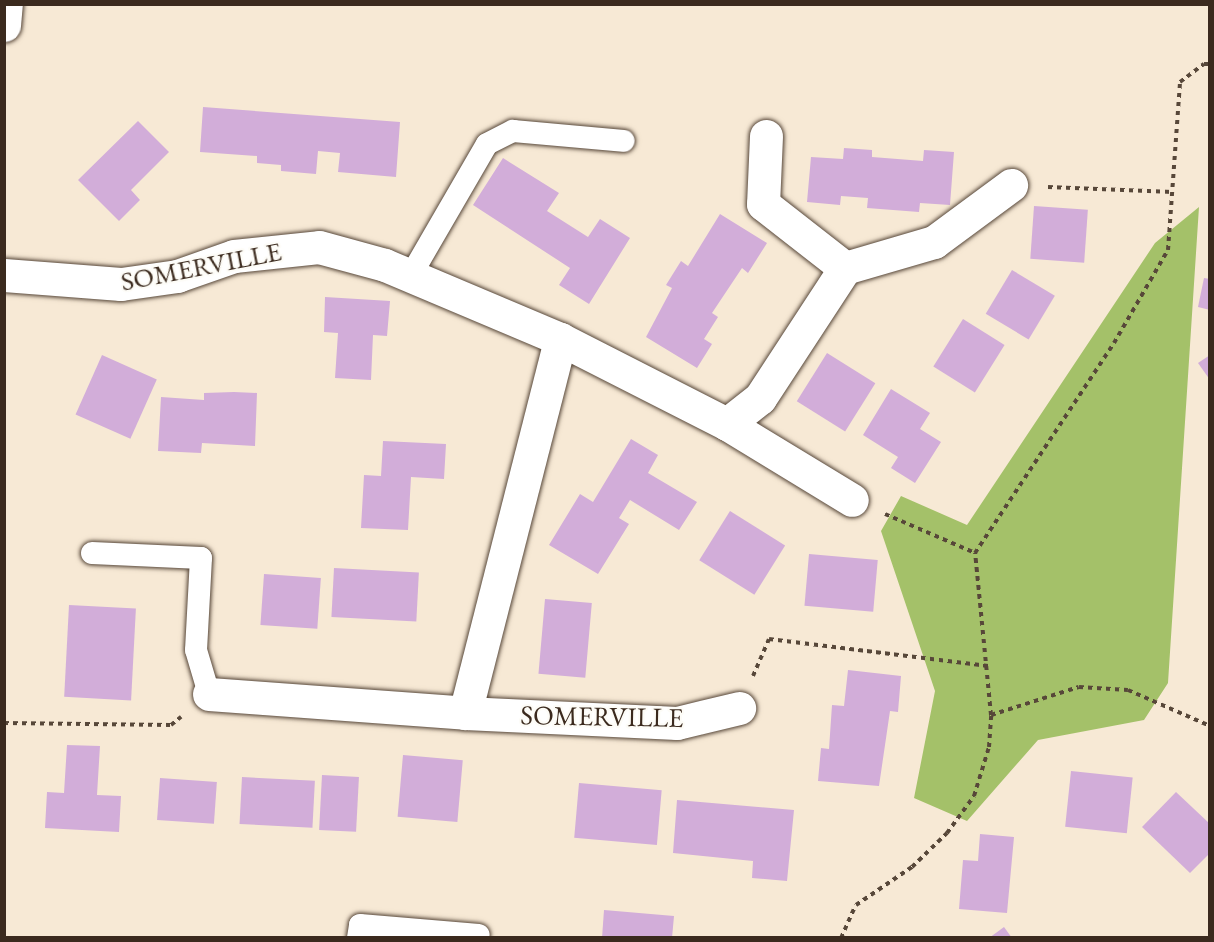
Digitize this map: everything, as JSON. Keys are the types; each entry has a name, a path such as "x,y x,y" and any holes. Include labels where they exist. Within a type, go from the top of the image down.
{"street":[{"path":"4,26 6,4"},
{"path":"766,136 763,204 845,268"},
{"path":"727,424 760,398 845,268 934,242 1011,185"},
{"name":"SOMERVILLE","path":"4,275 121,284 177,276 234,256 319,247 411,275 560,339 727,424 852,500"},
{"path":"465,713 560,339"},
{"name":"SOMERVILLE","path":"209,694 465,713 677,723 739,708"}],"lane":[{"path":"411,275 487,144 513,131 624,141"},
{"path":"92,554 201,558 196,650 209,694"},
{"path":"358,938 360,925 479,935"}],"path":[{"path":"841,938 856,905 912,867 947,833 974,796 989,747 991,715 988,666 975,553 1114,343 1168,250 1180,82 1204,64 1209,64"},
{"path":"1011,185 1173,192"},
{"path":"852,500 975,553"},
{"path":"739,708 769,639 988,666"},
{"path":"991,715 1079,687 1128,690 1209,726"},
{"path":"4,723 171,725 209,694"}],"green space":[{"path":"1199,207 1168,683 1144,720 1038,740 967,821 914,798 935,691 881,531 901,496 967,525 1155,243"}],"building":[{"path":"203,107 400,122 396,177 338,172 340,153 318,151 316,174 281,171 281,165 257,163 257,156 200,152"},
{"path":"138,121 169,152 131,190 140,200 119,221 78,180"},
{"path":"844,148 872,150 872,157 923,161 924,150 954,152 950,205 920,203 919,212 867,208 868,198 841,196 840,205 807,202 811,157 843,159"},
{"path":"503,158 559,193 547,211 588,237 600,219 630,238 589,304 559,285 570,268 473,205"},
{"path":"1034,206 1088,210 1084,263 1030,259"},
{"path":"720,214 767,243 748,273 742,268 712,313 718,317 704,339 712,344 697,368 646,337 672,288 666,285 681,261 688,266"},
{"path":"1012,270 1055,296 1029,339 986,314"},
{"path":"1204,278 1210,279 1210,310 1198,307"},
{"path":"325,297 390,301 387,336 373,335 371,380 335,378 338,333 324,332"},
{"path":"963,319 1005,345 975,392 933,366"},
{"path":"827,353 875,383 845,432 797,401"},
{"path":"102,355 157,379 130,439 76,414"},
{"path":"1210,355 1210,380 1198,363"},
{"path":"891,389 930,413 920,429 941,442 915,483 891,468 898,457 863,435"},
{"path":"204,393 257,393 255,446 202,443 201,453 158,451 161,397 204,400"},
{"path":"631,439 658,455 648,473 697,502 679,530 630,500 619,518 629,524 598,574 549,545 580,494 593,502"},
{"path":"383,441 446,444 444,479 411,477 408,530 361,528 364,475 381,476"},
{"path":"730,511 785,545 754,595 699,560"},
{"path":"809,554 878,560 873,612 804,606"},
{"path":"334,568 419,572 416,621 331,617"},
{"path":"264,574 321,578 317,629 260,625"},
{"path":"545,599 592,603 585,678 538,674"},
{"path":"69,605 136,609 131,700 64,697"},
{"path":"848,670 901,676 898,712 890,711 879,786 818,781 821,748 829,749 832,705 844,706"},
{"path":"67,745 100,746 97,795 121,796 119,832 45,828 47,792 64,793"},
{"path":"403,755 463,760 457,822 398,817"},
{"path":"1071,771 1133,777 1127,833 1065,827"},
{"path":"322,775 359,777 356,832 319,830"},
{"path":"242,777 315,781 312,828 240,824"},
{"path":"160,778 217,782 214,824 157,820"},
{"path":"579,783 662,790 657,845 574,838"},
{"path":"1176,792 1210,824 1210,853 1190,873 1142,827"},
{"path":"677,800 794,810 787,881 752,878 753,861 673,853"},
{"path":"980,834 1014,837 1007,913 959,909 963,860 978,861"},
{"path":"604,910 674,916 672,938 602,938"},
{"path":"1004,927 1012,938 989,938"}]}
